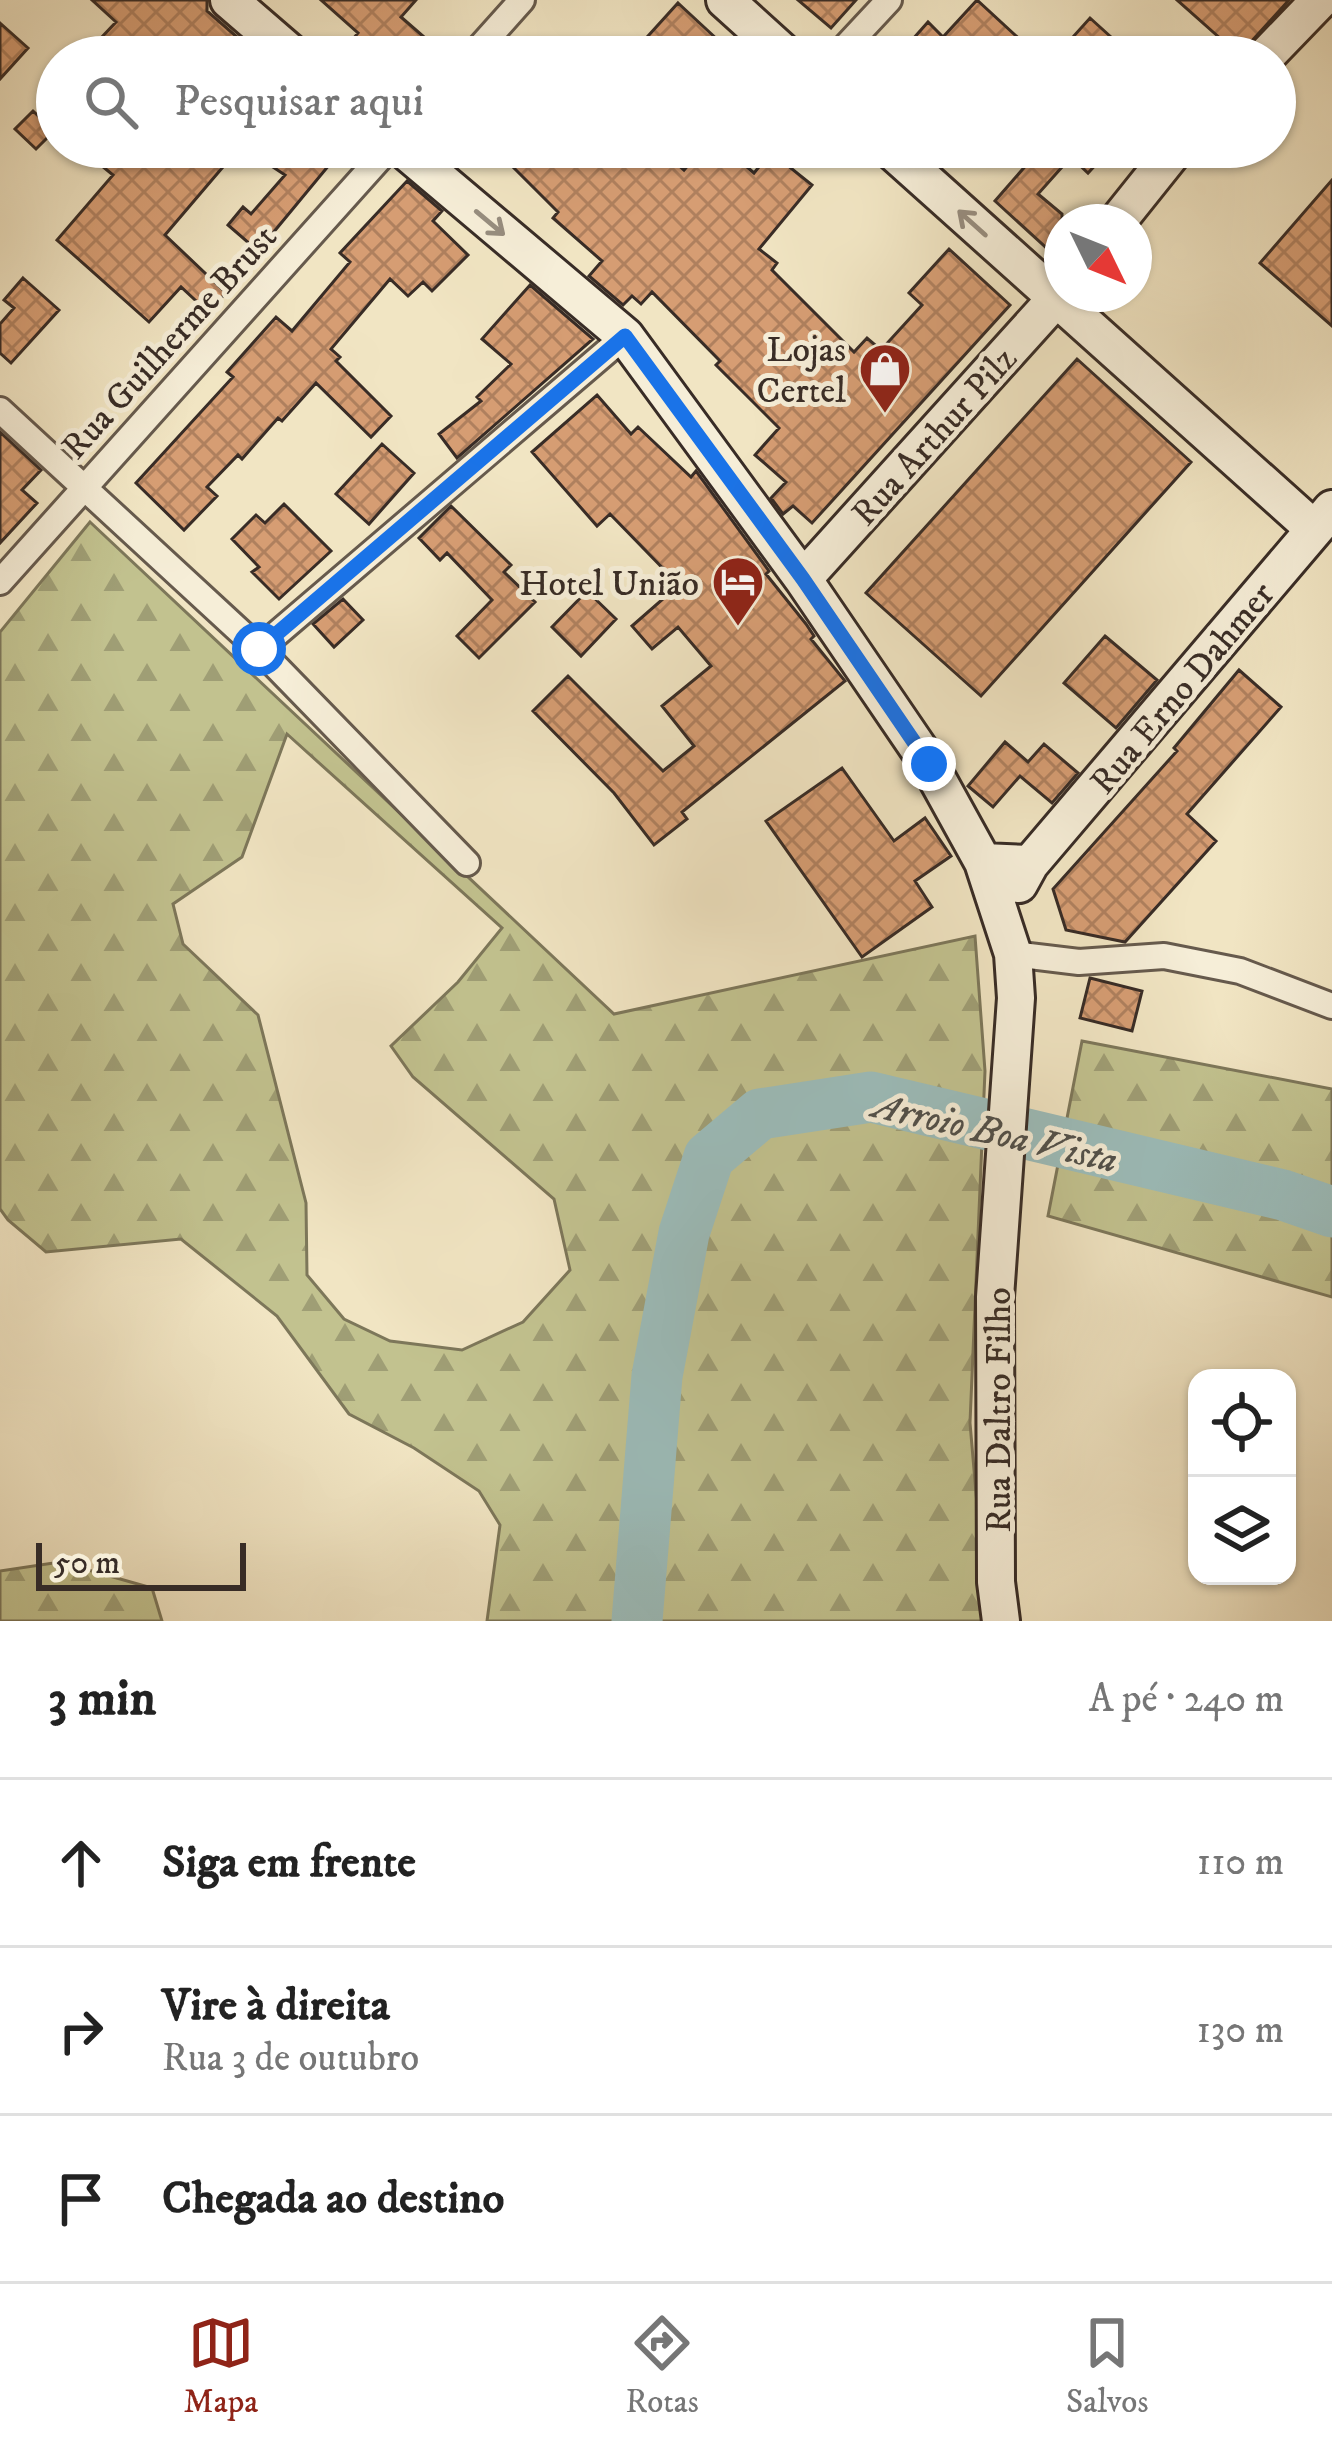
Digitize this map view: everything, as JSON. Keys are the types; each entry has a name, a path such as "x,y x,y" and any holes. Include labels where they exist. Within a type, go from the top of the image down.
{"main road":[{"path":"229,0 271,36"},
{"path":"725,0 765,36"},
{"path":"1285,36 1319,0"},
{"name":"Rua Daltro Filho","path":"426,168 625,336 803,579 929,764 983,862 1013,954 1016,998 995,1297 996,1582 1001,1621"},
{"path":"912,168 1044,282"},
{"path":"1131,204 1160,168"},
{"name":"Rua Arthur Pilz","path":"803,579 1044,312"},
{"path":"1078,312 1326,529"},
{"name":"Rua Erno Dahmer","path":"1002,913 1030,864 1326,529"},
{"path":"983,862 1030,864"}],"street":[{"path":"490,36 522,0"},
{"path":"856,36 889,0"},
{"name":"Rua Guilherme Brust","path":"0,583 371,168"},
{"path":"259,649 625,336"},
{"path":"0,410 259,649 467,863"},
{"path":"1013,954 1079,962 1164,956 1240,970 1332,1006"}],"green space":[{"path":"90,522 614,1014 975,936 985,1071 970,1423 987,1621 487,1621 500,1525 479,1491 414,1448 349,1414 277,1316 181,1239 46,1252 8,1220 0,1209 0,632","holes":["287,734 502,928 458,982 391,1046 413,1077 554,1199 570,1270 523,1322 462,1350 390,1341 344,1319 307,1275 306,1203 258,1015 183,944 173,904 242,857"]},
{"path":"1082,1041 1332,1089 1332,1297 1048,1216"},
{"path":"60,1562 152,1588 162,1621 0,1621 0,1571"}],"building":[{"path":"92,0 207,0 207,11 236,36 103,36 116,22"},
{"path":"321,0 416,0 401,17 423,36 356,36 358,33"},
{"path":"798,0 856,0 831,28"},
{"path":"977,0 1016,36 944,36"},
{"path":"1177,0 1289,0 1256,36 1218,36"},
{"path":"678,3 714,36 648,36"},
{"path":"1090,18 1110,36 1074,36"},
{"path":"928,22 942,36 916,36"},
{"path":"0,23 28,48 0,79"},
{"path":"33,111 36,149 15,129"},
{"path":"104,168 222,168 165,235 226,293 208,312 181,287 149,322 57,240 113,175"},
{"path":"274,168 327,168 258,251 228,225 243,207 251,214 285,175"},
{"path":"514,168 748,168 754,173 758,168 791,168 812,185 759,249 777,263 772,270 854,352 867,338 881,350 922,305 909,293 949,249 1010,305 812,523 793,506 783,514 771,498 786,482 755,455 779,428 652,292 641,304 632,296 623,305 589,276 602,261 553,218 558,212"},
{"path":"1024,168 1061,168 1038,194 1050,204 1044,204 1044,246 995,201"},
{"path":"1332,180 1332,326 1260,263"},
{"path":"407,181 442,211 433,221 468,255 432,291 423,282 408,296 390,279 331,349 340,357 336,361 391,416 371,437 316,383 282,421 278,418 242,459 238,455 207,487 217,496 184,530 136,483 233,377 227,372 276,317 292,331 350,262 340,253"},
{"path":"23,278 59,310 11,363 0,353 0,324 14,308 4,300"},
{"path":"530,285 593,339 457,458 439,434 481,401 477,397 511,364 482,339"},
{"path":"1077,359 1191,462 981,696 866,593"},
{"path":"597,395 631,434 638,427 691,477 696,471 845,681 682,812 687,819 654,845 614,793 533,711 568,676 663,771 694,746 662,706 711,666 678,627 652,649 632,626 679,585 610,514 597,526 532,452"},
{"path":"0,432 41,470 22,490 37,503 0,543"},
{"path":"382,444 414,473 369,524 336,494"},
{"path":"284,504 331,551 279,599 252,572 259,567 232,539 256,515 265,523"},
{"path":"451,506 511,565 504,572 535,602 479,658 457,636 492,600 447,553 440,560 419,538"},
{"path":"587,591 616,619 581,656 552,627"},
{"path":"343,599 363,620 334,647 313,624"},
{"path":"1105,636 1157,680 1116,728 1064,683"},
{"path":"1239,670 1281,707 1187,814 1216,841 1125,942 1066,930 1053,889 1177,751 1174,748"},
{"path":"1005,742 1028,762 1044,744 1078,773 1052,803 1020,776 993,807 968,786"},
{"path":"842,768 894,841 925,818 951,856 915,881 932,907 862,957 766,821"},
{"path":"1090,978 1142,991 1132,1031 1080,1018"}],"waterway":[{"name":"Arroio Boa Vista","path":"637,1621 657,1376 684,1233 709,1157 760,1114 871,1097 1283,1195 1332,1212"}],"place":[{"name":"Lojas Certel","path":"885,415"},
{"name":"Hotel União","path":"738,628"}],"route":[{"path":"259,649 625,336 803,579 929,764"}]}
